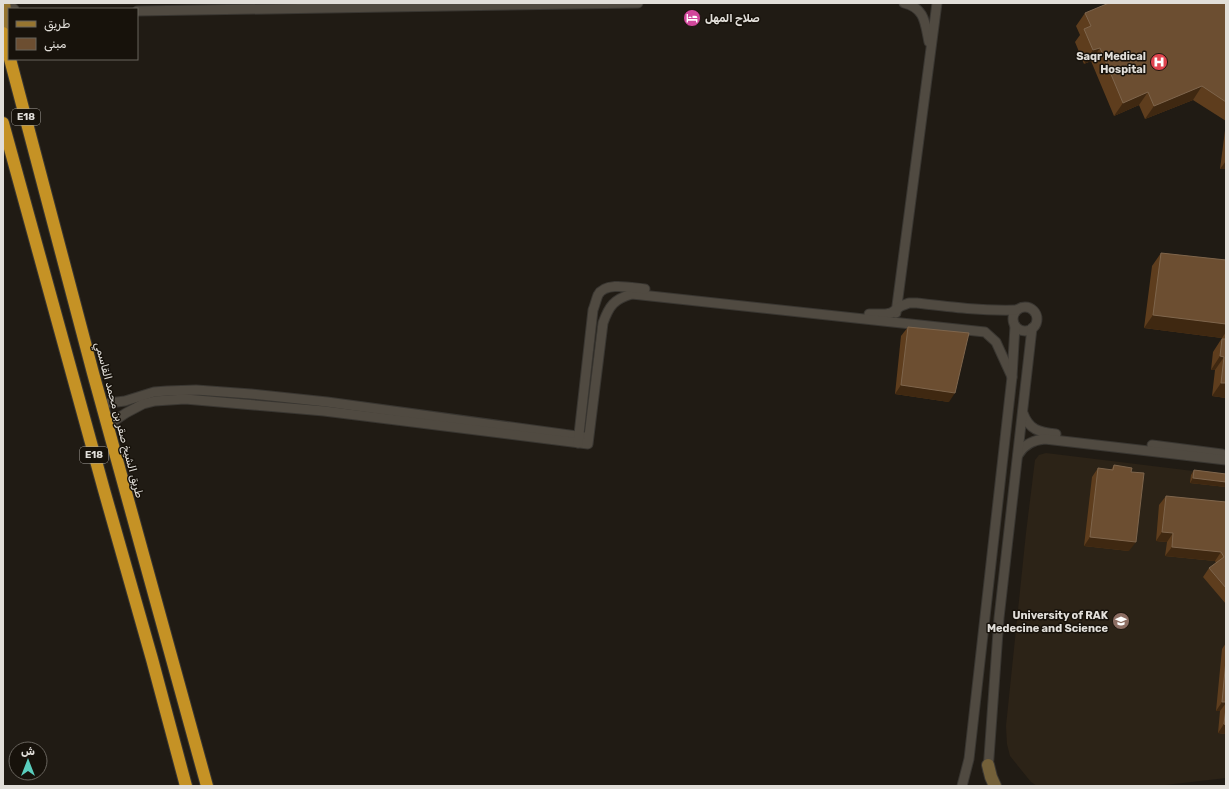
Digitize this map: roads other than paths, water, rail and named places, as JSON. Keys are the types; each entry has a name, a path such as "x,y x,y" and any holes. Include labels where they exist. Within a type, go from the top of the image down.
{"highway":[{"path":"3,33 8,50"},
{"name":"طريق الشيخ صقر بن محمد القاسمي","path":"12,62 93,373 207,786"},
{"name":"E18","path":"3,123 98,469 152,658 186,786"},
{"path":"202,772 212,786"}],"main road":[{"path":"6,3 8,25"},
{"path":"988,764 991,777 996,786"}],"street":[{"path":"138,11 638,3"},
{"path":"904,3 919,10 925,20 931,49"},
{"path":"895,322 937,3"},
{"path":"578,440 593,310 598,294 604,289 613,286 876,315 886,314 897,310 901,306 917,303 972,310 1016,310 1024,307 1032,309 1035,312 1037,321 1032,328 999,618 988,764 989,786"},
{"path":"109,403 125,401 154,392 167,390 196,390 251,394 327,402 578,440 588,444 603,323 607,310 616,301 622,297 632,294 985,332 996,342 1012,377"},
{"path":"1016,310 1012,321 1015,326 1018,329 1025,331 1032,328"},
{"path":"962,786 969,759 1012,377 1015,326"},
{"path":"114,421 143,404 155,401 185,399 324,411 578,440"},
{"path":"1023,413 1033,428 1046,433 1226,454"},
{"path":"1018,456 1021,450 1031,442 1044,439 1226,460"}],"place":[{"name":"صلاح المهل","path":"692,18"},
{"name":"Saqr Medical Hospital","path":"1159,62"},
{"name":"University of RAK Medecine and Science","path":"1121,621"}]}
